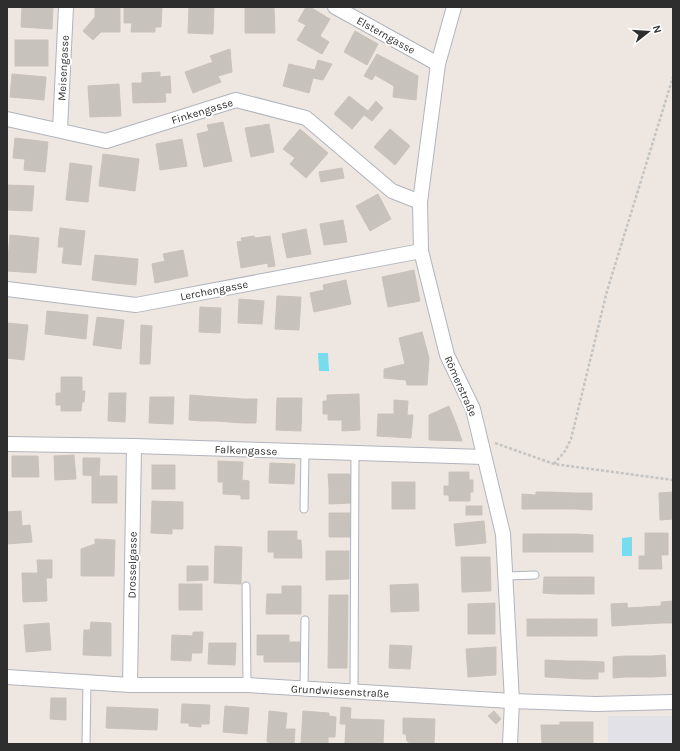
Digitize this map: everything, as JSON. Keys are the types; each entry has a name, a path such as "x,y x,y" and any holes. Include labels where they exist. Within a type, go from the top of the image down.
{"street":[{"name":"Meisengasse","path":"60,129 66,7"},
{"name":"Elsterngasse","path":"335,7 438,64"},
{"name":"Römerstraße","path":"454,7 438,64 420,202 421,251 447,355 473,409 503,534 512,701 510,744"},
{"name":"Finkengasse","path":"7,119 60,129 106,140 236,100 306,118 392,191 420,202"},
{"name":"Lerchengasse","path":"7,289 136,306 421,251"},
{"name":"Falkengasse","path":"7,444 134,446 484,457"},
{"name":"Drosselgasse","path":"130,684 134,446"},
{"name":"Grundwiesenstraße","path":"7,677 130,684 247,685 512,701 596,704 673,702"}],"lane":[{"path":"304,509 305,452"},
{"path":"354,692 355,453"},
{"path":"505,576 535,575"},
{"path":"246,586 247,685"},
{"path":"304,689 305,620"},
{"path":"86,744 87,682"}],"path":[{"path":"554,464 565,451 571,439 607,290 673,77"},
{"path":"481,438 554,464 673,480"}],"shaded area":[{"path":"608,716 673,716 673,744 608,744"}],"water":[{"path":"318,353 328,353 329,371 319,371"},
{"path":"632,537 632,556 622,556 622,538"}],"building":[{"path":"22,7 53,7 52,29 21,27"},
{"path":"95,7 120,7 120,32 101,32 93,40 83,31 95,17"},
{"path":"124,7 162,7 161,27 155,27 155,32 131,32 132,23 124,23"},
{"path":"189,7 214,7 213,34 188,33"},
{"path":"245,7 274,8 275,33 245,33"},
{"path":"306,7 310,7 330,19 320,36 329,42 322,54 297,40 306,25 298,21"},
{"path":"355,31 378,44 367,65 344,52"},
{"path":"15,40 48,40 48,66 15,66"},
{"path":"230,49 232,72 218,76 221,82 193,93 185,72 213,62 210,56"},
{"path":"377,54 418,76 416,100 393,97 394,86 375,75 372,80 364,76"},
{"path":"318,60 332,64 323,80 313,78 309,93 283,86 289,64 315,70"},
{"path":"160,72 160,77 170,76 171,93 165,93 166,102 133,103 132,83 142,83 142,73"},
{"path":"12,74 46,77 44,100 10,97"},
{"path":"119,84 121,116 90,117 88,86"},
{"path":"349,96 368,111 376,101 383,108 372,121 364,115 352,129 334,114"},
{"path":"223,122 232,161 204,167 197,134 209,131 207,125"},
{"path":"269,124 274,152 251,157 245,128"},
{"path":"300,129 328,153 306,178 290,164 295,158 283,149"},
{"path":"390,129 410,146 395,165 374,147"},
{"path":"15,138 48,142 45,172 24,170 25,159 13,158"},
{"path":"182,139 187,166 160,170 156,144"},
{"path":"103,154 139,159 135,191 99,186"},
{"path":"70,163 92,166 88,202 66,200"},
{"path":"342,168 344,178 321,182 319,172"},
{"path":"7,185 34,186 32,211 7,210"},
{"path":"378,194 391,219 370,231 356,206"},
{"path":"343,220 347,242 324,245 320,224"},
{"path":"60,228 85,231 81,265 62,263 64,247 58,247"},
{"path":"306,229 311,254 287,258 282,234"},
{"path":"10,235 39,238 36,273 7,271"},
{"path":"254,236 255,238 270,236 275,266 268,267 268,263 241,268 237,242 242,241 241,238"},
{"path":"183,250 188,276 155,283 152,264 165,261 163,254"},
{"path":"95,255 117,257 114,283 92,280"},
{"path":"117,257 138,259 136,285 114,283"},
{"path":"414,270 420,301 388,307 382,277"},
{"path":"346,280 351,304 328,309 323,285"},
{"path":"324,290 328,309 314,312 310,293"},
{"path":"277,296 301,297 299,330 275,329"},
{"path":"239,299 264,301 262,324 238,323"},
{"path":"200,307 221,308 220,333 199,332"},
{"path":"47,311 88,315 86,339 45,334"},
{"path":"97,317 124,320 121,349 93,345"},
{"path":"7,323 28,325 24,360 7,358"},
{"path":"141,325 152,326 150,364 140,364"},
{"path":"422,332 429,358 427,385 407,385 406,380 384,378 384,369 405,364 399,338"},
{"path":"61,377 82,377 82,391 85,391 81,411 61,411 61,405 56,405 56,393 61,393"},
{"path":"109,393 126,393 125,422 108,421"},
{"path":"359,394 360,430 342,431 342,420 328,420 328,414 323,414 323,401 327,401 327,395"},
{"path":"190,395 202,396 201,421 189,420"},
{"path":"202,396 216,397 215,421 201,421"},
{"path":"150,397 174,397 173,424 149,423"},
{"path":"216,397 231,398 230,422 215,421"},
{"path":"231,398 244,399 243,423 230,422"},
{"path":"277,398 302,398 301,431 276,430"},
{"path":"244,399 257,399 256,423 243,423"},
{"path":"394,400 408,401 407,415 413,415 411,438 377,436 378,414 394,414"},
{"path":"449,406 462,441 429,440 429,415"},
{"path":"74,455 76,479 55,480 54,456"},
{"path":"12,456 38,456 39,477 12,477"},
{"path":"83,458 100,458 99,476 83,475"},
{"path":"218,461 243,462 242,480 249,481 249,499 241,499 241,495 223,494 223,482 218,482"},
{"path":"270,463 295,464 294,484 269,483"},
{"path":"152,465 175,465 175,489 152,489"},
{"path":"449,472 469,472 469,480 473,480 473,492 470,492 470,501 449,501 449,495 444,495 444,486 449,486"},
{"path":"328,474 350,474 351,489 329,489"},
{"path":"92,476 117,476 117,503 92,503"},
{"path":"392,482 415,482 415,509 392,509"},
{"path":"329,489 351,489 351,503 329,504"},
{"path":"536,492 548,492 547,509 522,509 522,494 536,495"},
{"path":"548,492 574,493 574,509 547,509"},
{"path":"673,492 673,519 660,520 659,493"},
{"path":"574,493 592,493 592,510 574,509"},
{"path":"152,501 183,502 183,529 172,529 172,534 151,533"},
{"path":"466,506 482,506 482,515 466,515"},
{"path":"21,511 22,526 30,525 32,542 7,544 7,512"},
{"path":"329,513 350,513 350,525 329,526"},
{"path":"484,521 486,543 456,546 454,524"},
{"path":"350,525 351,537 329,537 329,526"},
{"path":"268,531 297,531 297,540 301,540 302,558 274,558 274,552 268,552"},
{"path":"645,533 668,533 668,555 661,555 662,569 639,569 639,556 645,556"},
{"path":"523,534 541,534 541,552 523,552"},
{"path":"541,534 559,534 559,552 541,552"},
{"path":"559,534 576,534 575,552 559,552"},
{"path":"576,534 593,535 593,552 575,552"},
{"path":"95,539 115,540 114,576 81,576 81,549 95,544"},
{"path":"215,546 242,547 241,584 214,583"},
{"path":"326,551 349,551 349,566 326,566"},
{"path":"461,557 490,557 491,591 462,592"},
{"path":"37,560 52,560 52,578 46,578 47,601 23,602 22,573 38,573"},
{"path":"187,566 208,566 208,580 187,581"},
{"path":"326,566 349,566 349,579 326,580"},
{"path":"544,577 557,577 556,594 543,593"},
{"path":"557,577 569,577 569,594 556,594"},
{"path":"569,577 582,577 582,594 569,594"},
{"path":"582,577 594,577 594,594 582,594"},
{"path":"179,584 202,584 202,610 179,610"},
{"path":"418,584 419,611 391,612 390,585"},
{"path":"282,586 301,586 301,614 266,614 267,594 282,594"},
{"path":"329,595 348,595 347,668 328,668"},
{"path":"673,601 673,623 662,623 661,602"},
{"path":"495,603 495,634 468,634 468,604"},
{"path":"627,603 628,625 612,626 611,604"},
{"path":"661,606 662,623 644,624 643,607"},
{"path":"643,607 644,624 628,625 627,608"},
{"path":"527,619 545,619 545,636 527,636"},
{"path":"545,619 561,619 561,636 545,636"},
{"path":"561,619 579,619 579,636 561,636"},
{"path":"579,619 597,619 597,636 579,636"},
{"path":"91,622 111,623 111,656 83,655 84,630 90,630"},
{"path":"49,623 51,650 26,652 24,625"},
{"path":"193,632 203,632 202,653 192,653"},
{"path":"172,635 193,636 191,661 171,660"},
{"path":"257,635 289,635 289,642 300,642 300,662 264,662 264,655 257,655"},
{"path":"209,643 236,643 235,665 208,664"},
{"path":"390,645 412,646 410,669 389,668"},
{"path":"496,647 496,675 468,677 466,649"},
{"path":"665,655 666,676 653,677 652,656"},
{"path":"626,656 639,656 640,677 626,677"},
{"path":"626,656 626,677 613,678 613,657"},
{"path":"639,656 652,656 653,677 640,677"},
{"path":"545,660 566,661 565,678 545,677"},
{"path":"566,661 584,661 584,679 565,678"},
{"path":"584,661 604,662 604,672 598,672 598,679 584,679"},
{"path":"51,698 66,698 66,720 50,719"},
{"path":"182,704 210,705 209,724 201,724 201,727 189,726 189,723 181,723"},
{"path":"225,706 249,708 247,734 223,732"},
{"path":"107,707 158,709 157,730 106,728"},
{"path":"341,707 351,708 350,724 340,724"},
{"path":"269,711 287,713 284,744 267,742"},
{"path":"303,711 329,713 329,716 336,717 335,737 328,737 328,744 301,744"},
{"path":"494,711 501,719 496,724 488,716"},
{"path":"403,718 435,719 434,744 411,744 407,741 406,734 403,734"},
{"path":"350,719 384,720 383,744 345,744 346,724 350,724"},
{"path":"560,722 593,722 593,744 542,744 541,725 560,725"},
{"path":"285,729 295,729 294,744 284,744"}]}
